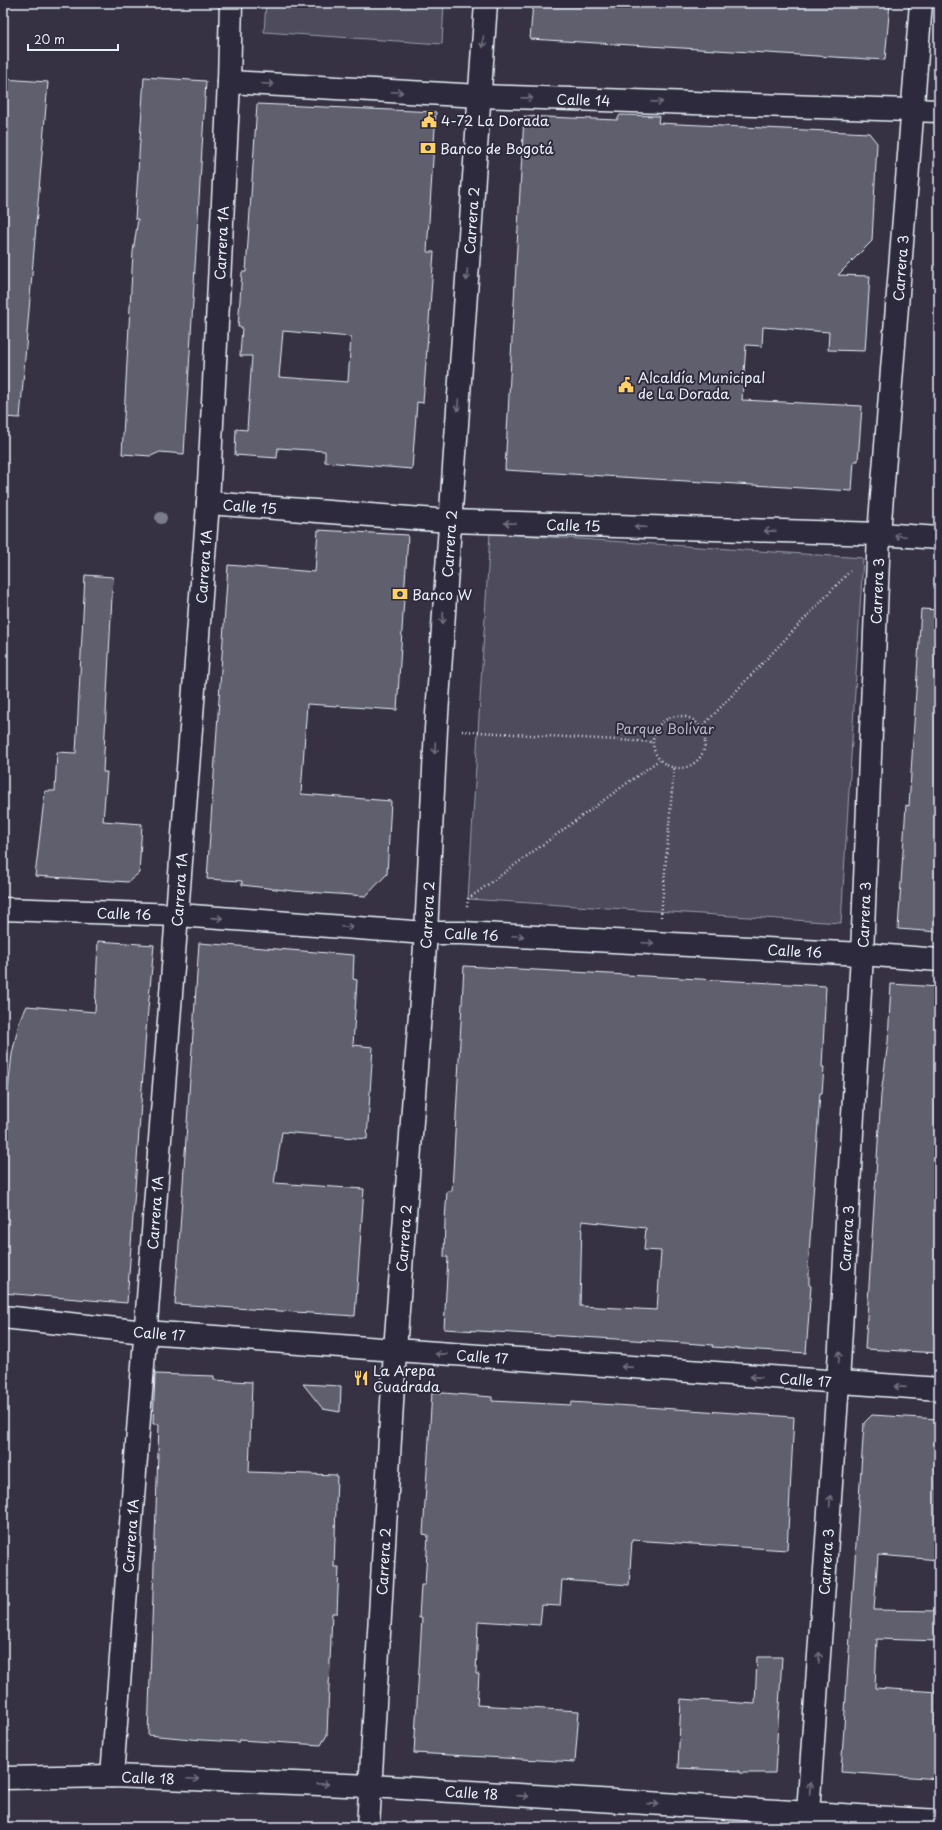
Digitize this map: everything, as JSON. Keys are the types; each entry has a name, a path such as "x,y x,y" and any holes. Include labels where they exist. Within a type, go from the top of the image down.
{"street":[{"name":"Carrera 1A","path":"112,1776 208,503 229,82 231,3"},
{"name":"Carrera 2","path":"368,1827 396,1350 426,933 436,729 486,3"},
{"name":"Carrera 3","path":"808,1821 838,1383 862,954 879,534 921,3"},
{"name":"Calle 14","path":"229,82 480,96 939,111"},
{"name":"Calle 15","path":"208,503 450,521 879,534 939,538"},
{"name":"Calle 16","path":"3,909 178,915 426,933 462,933 660,943 862,954 939,960"},
{"name":"Calle 17","path":"3,1317 145,1332 838,1383 939,1389"},
{"name":"Calle 18","path":"3,1778 112,1776 371,1786 808,1821 939,1822"}],"path":[{"path":"701,728 852,569"},
{"path":"679,715 691,719 701,728 704,734 705,743 702,755 697,761 689,767 674,768 667,766 659,760 654,752 652,742 654,732 660,723 669,717 679,715"},
{"path":"436,729 652,742"},
{"path":"462,933 468,899 659,760"},
{"path":"660,943 674,768"}],"green space":[{"path":"266,3 444,3 442,44 264,32"},
{"name":"Parque Bolívar","path":"490,533 863,558 841,923 468,899"}],"building":[{"path":"533,3 890,3 885,60 530,39"},
{"path":"144,77 206,81 184,454 160,452 151,456 122,454 133,252 138,219 135,219"},
{"path":"3,79 48,82 20,418 3,417"},
{"path":"257,104 436,112 427,252 434,252 423,403 417,402 412,469 325,462 325,451 278,448 277,458 235,455 236,429 247,430 252,356 240,356 242,327 238,327 242,272 246,272","holes":["283,331 351,337 348,382 279,377"]},
{"path":"620,115 659,116 658,123 869,133 877,143 872,241 838,275 870,276 865,351 828,350 829,332 763,327 762,346 746,345 742,400 862,406 858,461 854,461 852,491 505,470 524,116 617,120"},
{"path":"318,530 408,535 397,710 307,704 301,794 391,801 387,874 366,896 293,891 242,885 242,881 207,879 228,565 315,572"},
{"path":"85,575 113,577 103,772 107,772 103,821 142,824 139,873 128,882 35,876 45,791 55,791 57,752 76,753"},
{"path":"921,609 939,610 939,932 898,929 906,805 909,806"},
{"path":"98,941 154,945 146,1031 127,1303 3,1293 3,1133 12,1054 19,1023 27,1006 95,1012"},
{"path":"199,943 354,955 353,979 357,980 353,1045 373,1047 367,1139 282,1132 274,1183 364,1189 355,1316 175,1304"},
{"path":"464,966 826,986 822,1067 824,1067 822,1093 820,1093 808,1269 809,1285 811,1286 806,1353 712,1347 713,1345 684,1343 444,1329 448,1257 444,1257 445,1220 447,1191 452,1191","holes":["582,1221 646,1228 644,1250 661,1251 657,1310 580,1306"]},
{"path":"891,984 939,987 939,1353 865,1349 881,1095 888,1042"},
{"path":"155,1374 214,1376 214,1380 252,1382 249,1472 337,1475 334,1567 339,1567 337,1613 332,1613 327,1735 321,1745 239,1740 239,1742 202,1740 148,1735 159,1424 153,1424"},
{"path":"303,1384 341,1386 340,1412 323,1409"},
{"path":"432,1392 492,1397 492,1401 571,1405 571,1402 794,1417 787,1550 632,1540 629,1585 562,1580 560,1606 542,1605 540,1625 478,1621 476,1674 479,1674 477,1705 579,1711 575,1762 414,1753 422,1618 419,1618 421,1585 425,1585 428,1535 423,1534"},
{"path":"872,1415 939,1419 939,1560 878,1555 874,1610 939,1611 939,1641 877,1639 875,1688 939,1692 939,1779 841,1772 864,1423"},
{"path":"757,1657 782,1657 775,1773 740,1773 740,1771 678,1768 681,1699 755,1704"}],"place":[{"name":"4-72 La Dorada","path":"429,120"},
{"name":"Banco de Bogotá","path":"428,148"},
{"name":"Alcaldía Municipal de La Dorada","path":"626,385"},
{"name":"Banco W","path":"400,594"},
{"name":"La Arepa Cuadrada","path":"361,1378"}]}
